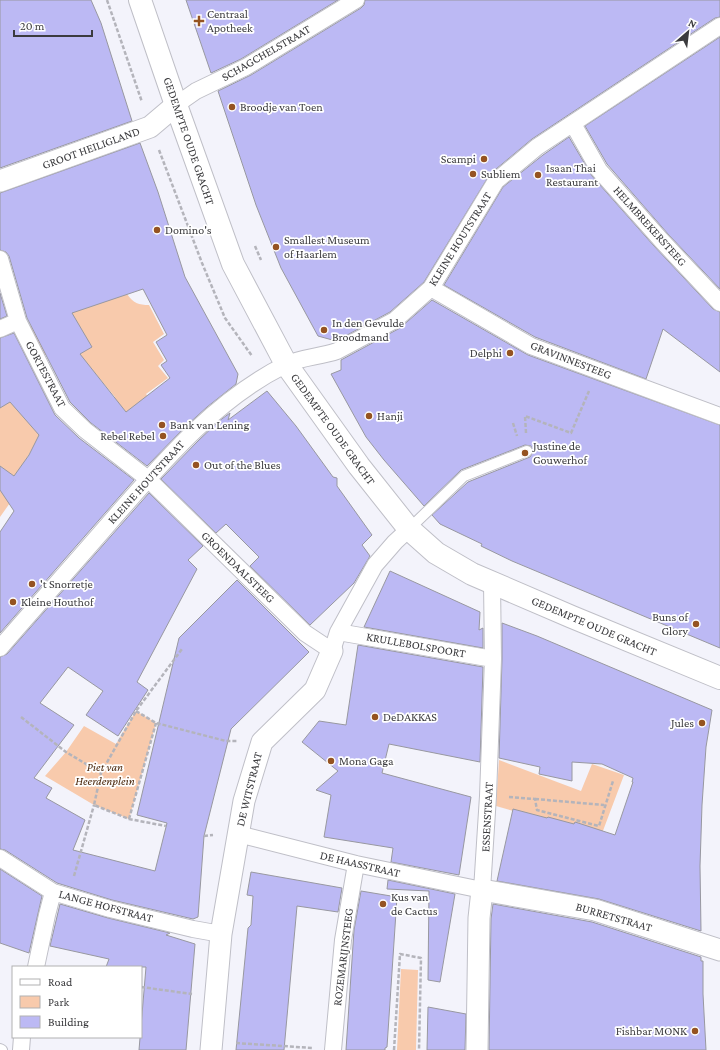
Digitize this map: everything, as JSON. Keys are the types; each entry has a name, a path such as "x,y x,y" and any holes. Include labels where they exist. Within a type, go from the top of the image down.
{"street":[{"name":"GEDEMPTE OUDE GRACHT","path":"140,0 233,264 286,364 359,466 409,529 436,552 472,574 720,678"},
{"name":"SCHAGCHELSTRAAT","path":"176,105 196,91 246,67 356,0"},
{"name":"KLEINE HOUTSTRAAT","path":"0,648 148,479 192,432 242,391 286,364 307,357 329,354 337,351 395,320 431,288 496,181 537,147 720,26"},
{"name":"GROOT HEILIGLAND","path":"0,180 150,127 176,105"},
{"name":"HELMBREKERSTEEG","path":"573,124 599,170 661,240 720,303"},
{"name":"GORTESTRAAT","path":"0,259 18,321 62,408 85,430 148,479"},
{"name":"GRAVINNESTEEG","path":"431,288 531,346 720,416"},
{"path":"0,329 18,321"},
{"name":"GROENDAALSTEEG","path":"148,479 305,633 335,642"},
{"name":"DE WITSTRAAT","path":"212,1046 221,934 244,801 262,742 315,690 335,642 375,565 395,542 409,529"},
{"name":"ESSENSTRAAT","path":"477,1050 479,918 488,796 493,658 492,583"},
{"name":"KRULLEBOLSPOORT","path":"335,642 493,658"},
{"name":"DE HAASSTRAAT","path":"238,834 356,864 482,890"},
{"name":"LANGE HOFSTRAAT","path":"0,858 53,892 110,909 193,929 221,934"},
{"name":"ROZEMARIJNSTEEG","path":"333,1050 342,940 356,864"},
{"name":"BURRETSTRAAT","path":"482,890 596,910 720,950"},
{"path":"36,966 53,892"},
{"path":"21,1050 22,1038"}],"lane":[{"path":"409,529 464,476 527,451"}],"path":[{"path":"252,240 261,260"},
{"path":"527,451 525,416 571,433 597,370"},
{"path":"70,896 101,773 136,711 182,649"},
{"path":"136,711 156,723 226,741 262,742"},
{"path":"21,717 66,752 101,773"},
{"path":"129,819 156,723"},
{"path":"536,799 537,810 599,826 604,805 613,781"},
{"path":"488,796 604,805"},
{"path":"94,805 129,819 166,826"},
{"path":"394,1050 400,954 421,958 419,1050"},
{"path":"142,988 216,997"},
{"path":"212,1046 333,1050"}],"green space":[{"path":"127,294 136,303 149,305 164,334 153,342 164,360 158,366 168,378 146,394 157,409 134,431 109,407 115,397 90,367 65,344 42,357 27,327"},
{"path":"0,386 43,431 9,488 17,493 0,517"},
{"name":"Piet van Heerdenplein","path":"136,711 156,723 129,819 94,805 45,776 66,752 84,726 116,744"},
{"path":"499,760 581,791 592,764 624,775 601,836 496,806"},
{"path":"401,969 418,970 416,1050 397,1050"}],"building":[{"path":"0,0 91,0 101,23 132,121 0,168"},
{"path":"186,0 338,0 241,59 211,73"},
{"path":"365,0 720,0 720,17 715,18 532,139 490,174 424,282 390,312 336,341 318,336 281,268 256,205 218,91 251,75 361,8 364,5"},
{"path":"720,37 720,289 668,234 607,164 585,126"},
{"path":"569,137 592,176 654,246 713,309 720,312 720,372 663,329 646,379 535,337 444,285 503,187 543,155"},
{"path":"140,143 158,192 185,277 238,374 236,384 185,427 147,466 91,423 70,402 27,318 9,256 6,252 0,250 0,193","holes":["143,289 167,335 156,342 167,361 161,365 170,378 126,412 80,354 92,347 72,313"]},
{"path":"0,293 7,316 0,319"},
{"path":"432,300 528,355 720,425 720,648 512,561 481,546 482,544 440,524 432,515 468,482 530,457 533,452 531,446 525,445 461,470 424,506 384,460 366,437 331,374 341,370 341,360 400,328"},
{"path":"14,333 55,415 79,438 134,480 0,633 0,532 14,511 0,490 0,466 14,476 29,455 39,435 10,402 0,408 0,338"},
{"path":"267,391 296,426 333,477 337,478 337,486 372,535 362,545 370,556 354,583 310,625 250,566 259,557 226,524 216,533 161,479 219,421 230,413 228,420"},
{"path":"149,493 203,546 188,560 197,569 137,682 148,690 118,736 86,715 103,691 68,667 40,703 74,725 34,778 52,788 46,798 85,820 73,850 155,871 167,823 137,815 179,638 237,580 309,652 231,729 204,836 198,917 193,919 112,900 57,883 5,850 0,849 0,657 7,654"},
{"path":"390,571 480,612 479,630 483,628 483,648 364,627"},
{"path":"502,623 537,636 712,710 706,747 702,805 700,866 701,931 599,899 497,881 513,809 574,824 575,822 615,835 633,782 633,778 602,764 572,762 572,781 539,774 540,767 499,758"},
{"path":"358,645 483,667 480,762 389,744 382,773 471,797 459,875 391,862 393,848 324,837 331,795 316,790 338,771 302,742 319,721 346,725"},
{"path":"0,869 42,896 29,953 0,943"},
{"path":"251,872 342,888 338,912 297,906 284,1050 236,1050 248,928 251,925 253,896 247,895"},
{"path":"388,880 455,894 440,982 428,980 429,891 387,889"},
{"path":"361,891 397,897 387,1047 385,1050 346,1050 354,930"},
{"path":"60,904 108,918 170,933 166,935 195,944 186,1050 139,1050 140,1038 142,1038 142,1014 146,967 106,966 109,959 50,946"},
{"path":"493,904 592,922 701,957 701,961 703,961 706,1050 489,1050 491,919"},
{"path":"428,1007 466,1014 465,1050 427,1050"}],"place":[{"name":"Centraal Apotheek","path":"199,21"},
{"name":"Broodje van Toen","path":"232,107"},
{"name":"Scampi","path":"484,159"},
{"name":"Subliem","path":"473,174"},
{"name":"Isaan Thai Restaurant","path":"538,175"},
{"name":"Domino's","path":"157,230"},
{"name":"Smallest Museum of Haarlem","path":"276,247"},
{"name":"In den Gevulde Broodmand","path":"324,330"},
{"name":"Delphi","path":"510,353"},
{"name":"Hanji","path":"369,416"},
{"name":"Bank van Lening","path":"162,425"},
{"name":"Rebel Rebel","path":"163,436"},
{"name":"Justine de Gouwerhof","path":"525,453"},
{"name":"Out of the Blues","path":"196,465"},
{"name":"'t Snorretje","path":"32,584"},
{"name":"Kleine Houthof","path":"13,602"},
{"name":"Buns of Glory","path":"696,624"},
{"name":"DeDAKKAS","path":"375,717"},
{"name":"Jules","path":"702,723"},
{"name":"Mona Gaga","path":"331,761"},
{"name":"Kus van de Cactus","path":"383,904"},
{"name":"Fishbar MONK","path":"695,1031"}]}
